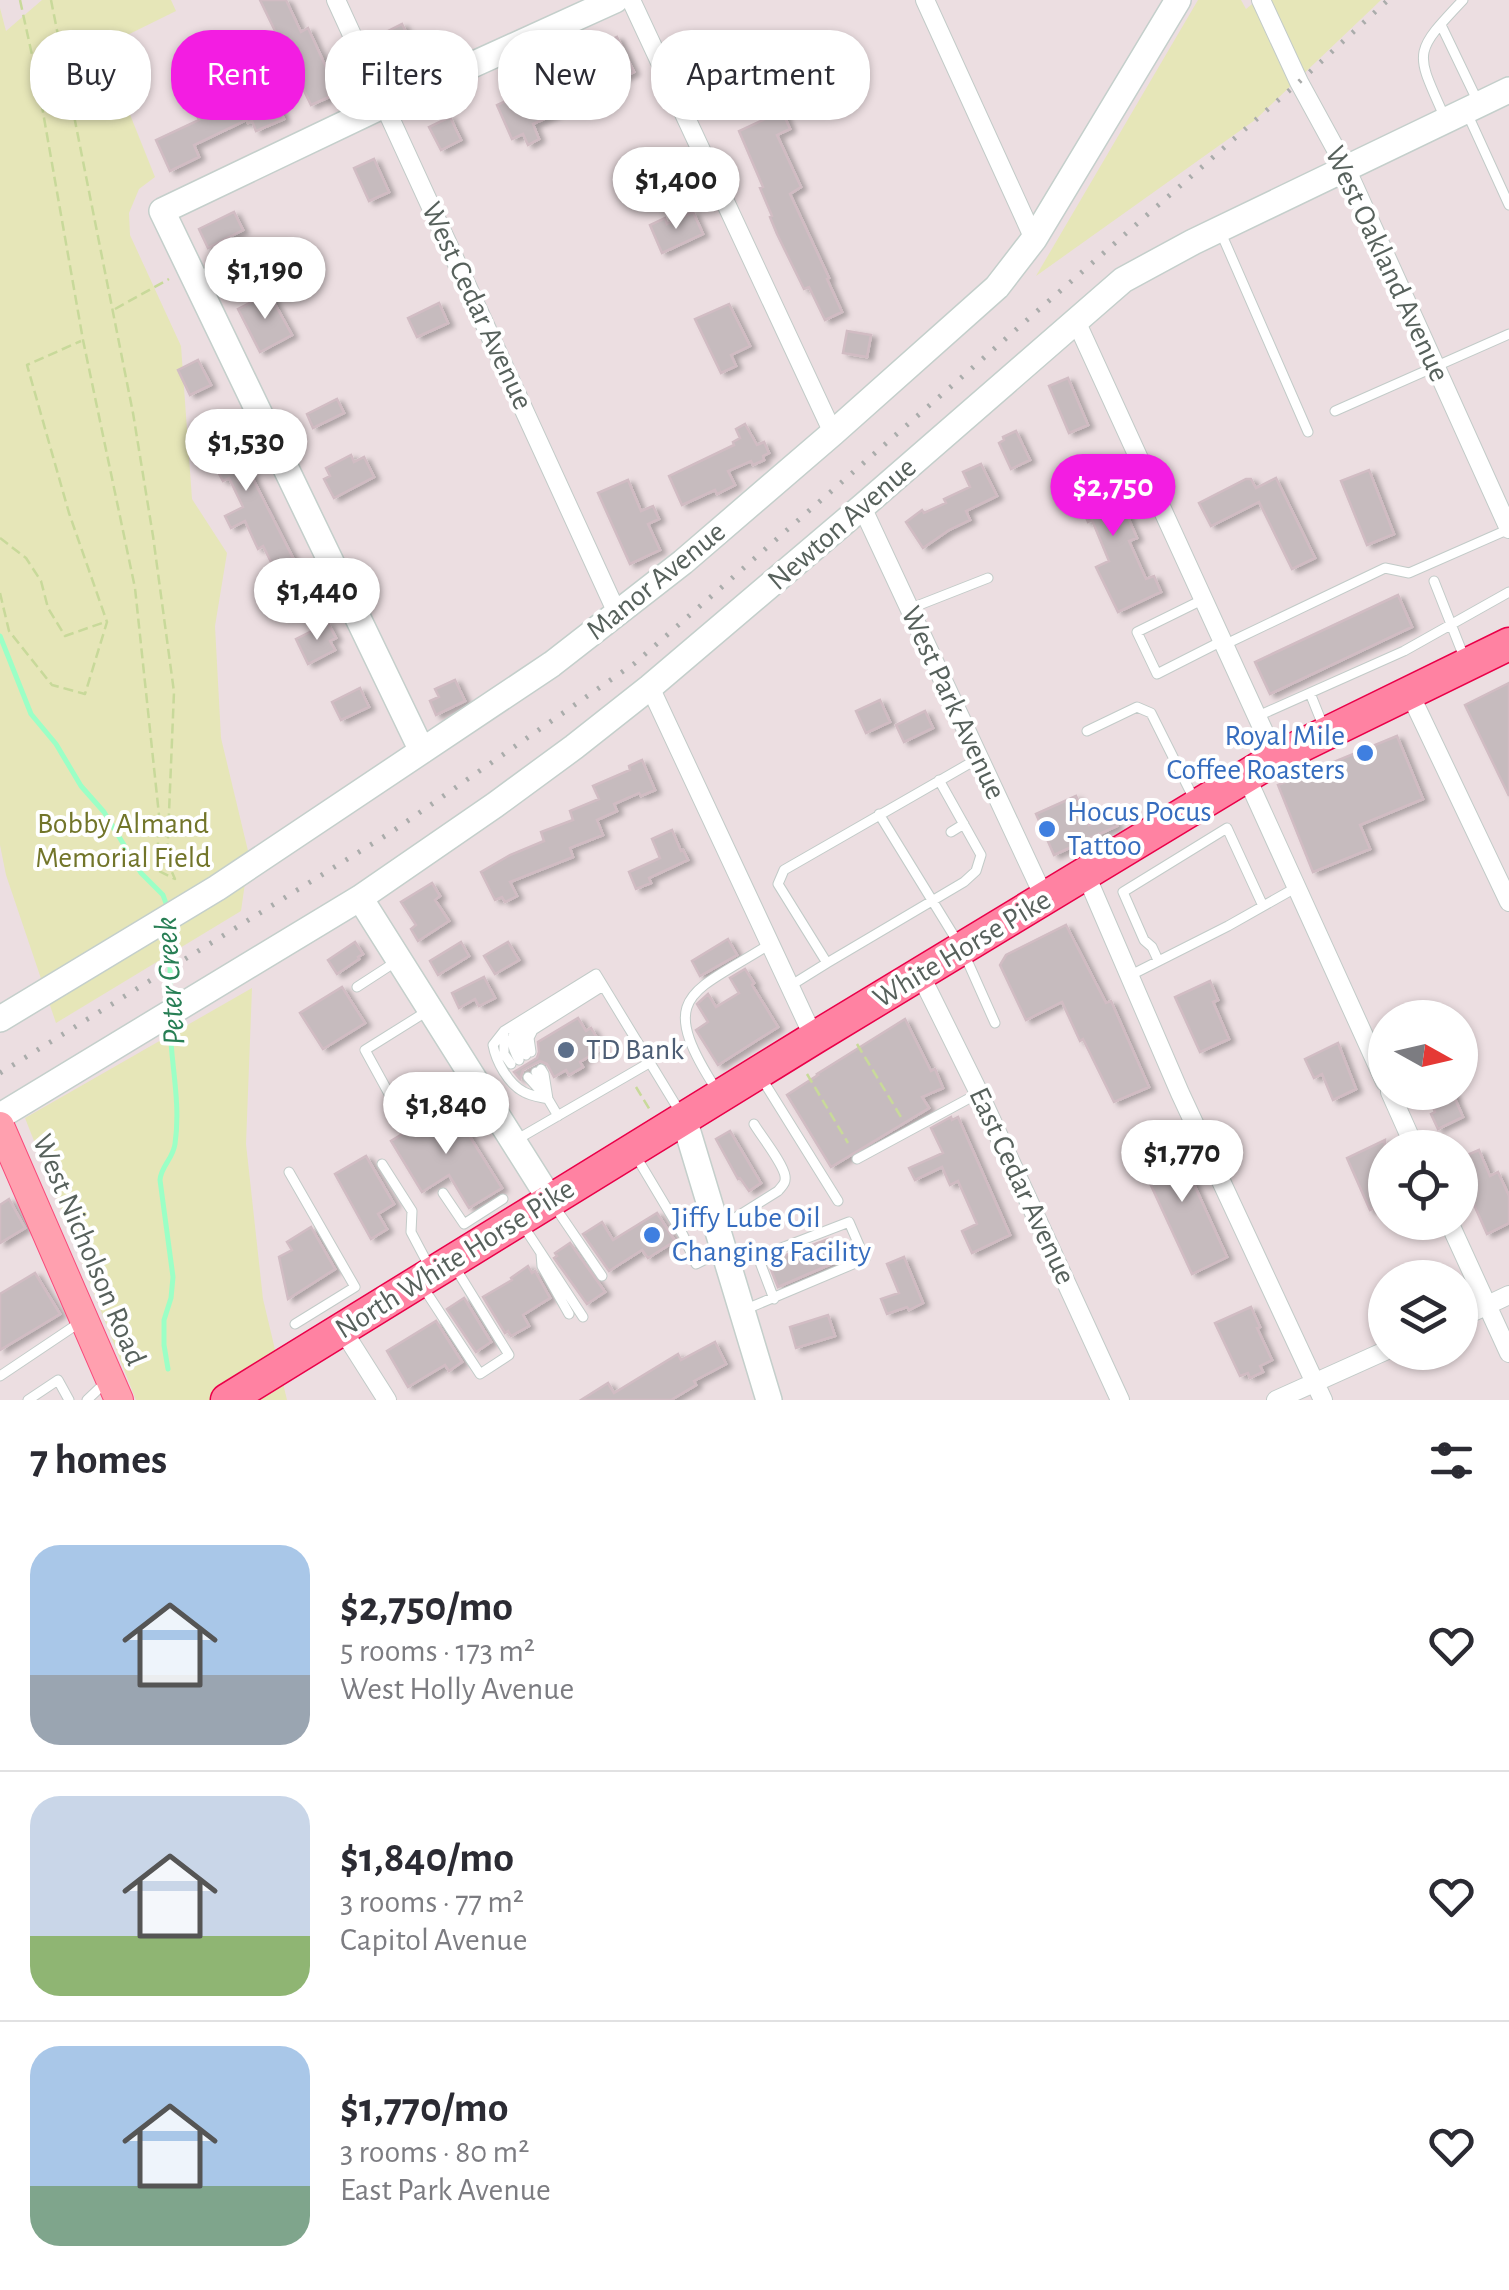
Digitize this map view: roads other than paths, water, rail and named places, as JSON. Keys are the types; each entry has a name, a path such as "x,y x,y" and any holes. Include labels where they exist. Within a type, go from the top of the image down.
{"highway":[{"name":"White Horse Pike","path":"669,1117 720,1096 758,1073 809,1053 920,974 1044,899 1086,874 1155,845 1198,806 1276,758 1509,644"},
{"name":"North White Horse Pike","path":"227,1400 334,1318 435,1273 501,1216 550,1201 633,1150 669,1117"}],"main road":[{"name":"West Nicholson Road","path":"6,1116 6,1159 85,1320 114,1389"}],"street":[{"name":"West Cedar Avenue","path":"336,0 350,30"},
{"path":"478,62 615,0"},
{"path":"632,0 832,433"},
{"path":"925,0 1034,239"},
{"name":"Manor Avenue","path":"0,1020 217,888 552,664 683,562 832,433 996,286 1034,239 1178,0"},
{"name":"West Oakland Avenue","path":"1261,0 1299,82 1346,168 1509,529"},
{"name":"Newton Avenue","path":"6,1116 360,898 496,806 650,687 1124,280 1509,90"},
{"path":"353,120 162,211 422,751"},
{"name":"West Cedar Avenue","path":"391,120 618,613"},
{"path":"1076,321 1276,758"},
{"name":"West Park Avenue","path":"862,507 1044,899"},
{"path":"650,687 790,986 809,1053"},
{"path":"1409,692 1509,902"},
{"path":"1246,776 1368,1044"},
{"path":"1086,874 1180,1093 1319,1391"},
{"path":"360,898 550,1201"},
{"name":"East Cedar Avenue","path":"920,974 1120,1400"},
{"path":"669,1117 720,1240 764,1398"},
{"path":"1457,1240 1509,1353"},
{"path":"1478,1310 1509,1295"},
{"path":"334,1318 386,1400"},
{"path":"1276,1400 1319,1391 1368,1362"}],"lane":[{"path":"1463,0 1428,39 1422,53 1426,76 1464,112"},
{"path":"1440,25 1464,112 1509,205"},
{"path":"1220,231 1308,432"},
{"path":"1335,412 1509,334"},
{"path":"1204,599 1137,632 1157,674 1385,568 1408,573 1509,529"},
{"path":"909,609 988,578"},
{"path":"1434,581 1467,664"},
{"path":"1258,716 1404,651 1509,592"},
{"path":"1310,693 1326,734"},
{"path":"1087,730 1137,707 1150,713 1198,806"},
{"path":"827,963 778,884 779,877 791,864 978,758"},
{"path":"790,986 964,882 976,871 981,855 939,780"},
{"path":"880,814 962,949 994,1023"},
{"path":"950,832 964,824"},
{"path":"1158,960 1144,940 1123,892 1227,828 1263,906"},
{"path":"1155,845 1165,866"},
{"path":"906,859 920,850"},
{"path":"1129,976 1297,887"},
{"path":"720,1096 691,1048 684,1020 687,1004 698,988 770,944"},
{"path":"356,987 399,959"},
{"path":"548,1100 519,1088 498,1061 493,1044 504,1031 599,980"},
{"path":"522,1058 534,1030 599,980"},
{"path":"599,980 648,1063 669,1117"},
{"path":"430,1009 364,1050 400,1112 468,1069"},
{"path":"520,1022 512,1034 512,1048 522,1058"},
{"path":"504,1031 504,1054 522,1058"},
{"path":"514,1142 648,1063"},
{"path":"758,1073 838,1201"},
{"path":"532,1074 558,1116"},
{"path":"856,1159 979,1093"},
{"path":"633,1150 696,1264 778,1191 786,1179 754,1124"},
{"path":"382,1164 412,1212 412,1232 435,1273 480,1374 509,1355 435,1273"},
{"path":"289,1172 355,1287 334,1318 295,1324"},
{"path":"443,1193 464,1224 501,1216 540,1251 583,1317"},
{"path":"550,1201 602,1276"},
{"path":"741,1311 774,1299 865,1259 848,1222 758,1257 774,1299"},
{"path":"540,1251 542,1266 569,1314"},
{"path":"0,1376 85,1320"},
{"path":"28,1400 58,1380 69,1400"},
{"path":"88,1400 114,1389"}],"waterway":[{"name":"Peter Creek","path":"0,636 31,714 104,812 141,873 163,895 168,909"},
{"name":"Peter Creek","path":"170,925 170,1004"},
{"name":"Peter Creek","path":"168,1369 164,1320 173,1277 160,1180 174,1149 177,1129 170,1025"}],"railway":[{"path":"0,1073 393,831 635,663 1388,0"}],"place":[{"name":"Royal Mile Coffee Roasters","path":"1365,753"},
{"name":"Hocus Pocus Tattoo","path":"1047,829"},
{"name":"TD Bank","path":"566,1050"},
{"name":"Jiffy Lube Oil Changing Facility","path":"652,1235"}],"park label":[{"name":"Bobby Almand Memorial Field","path":"123,841"}]}
